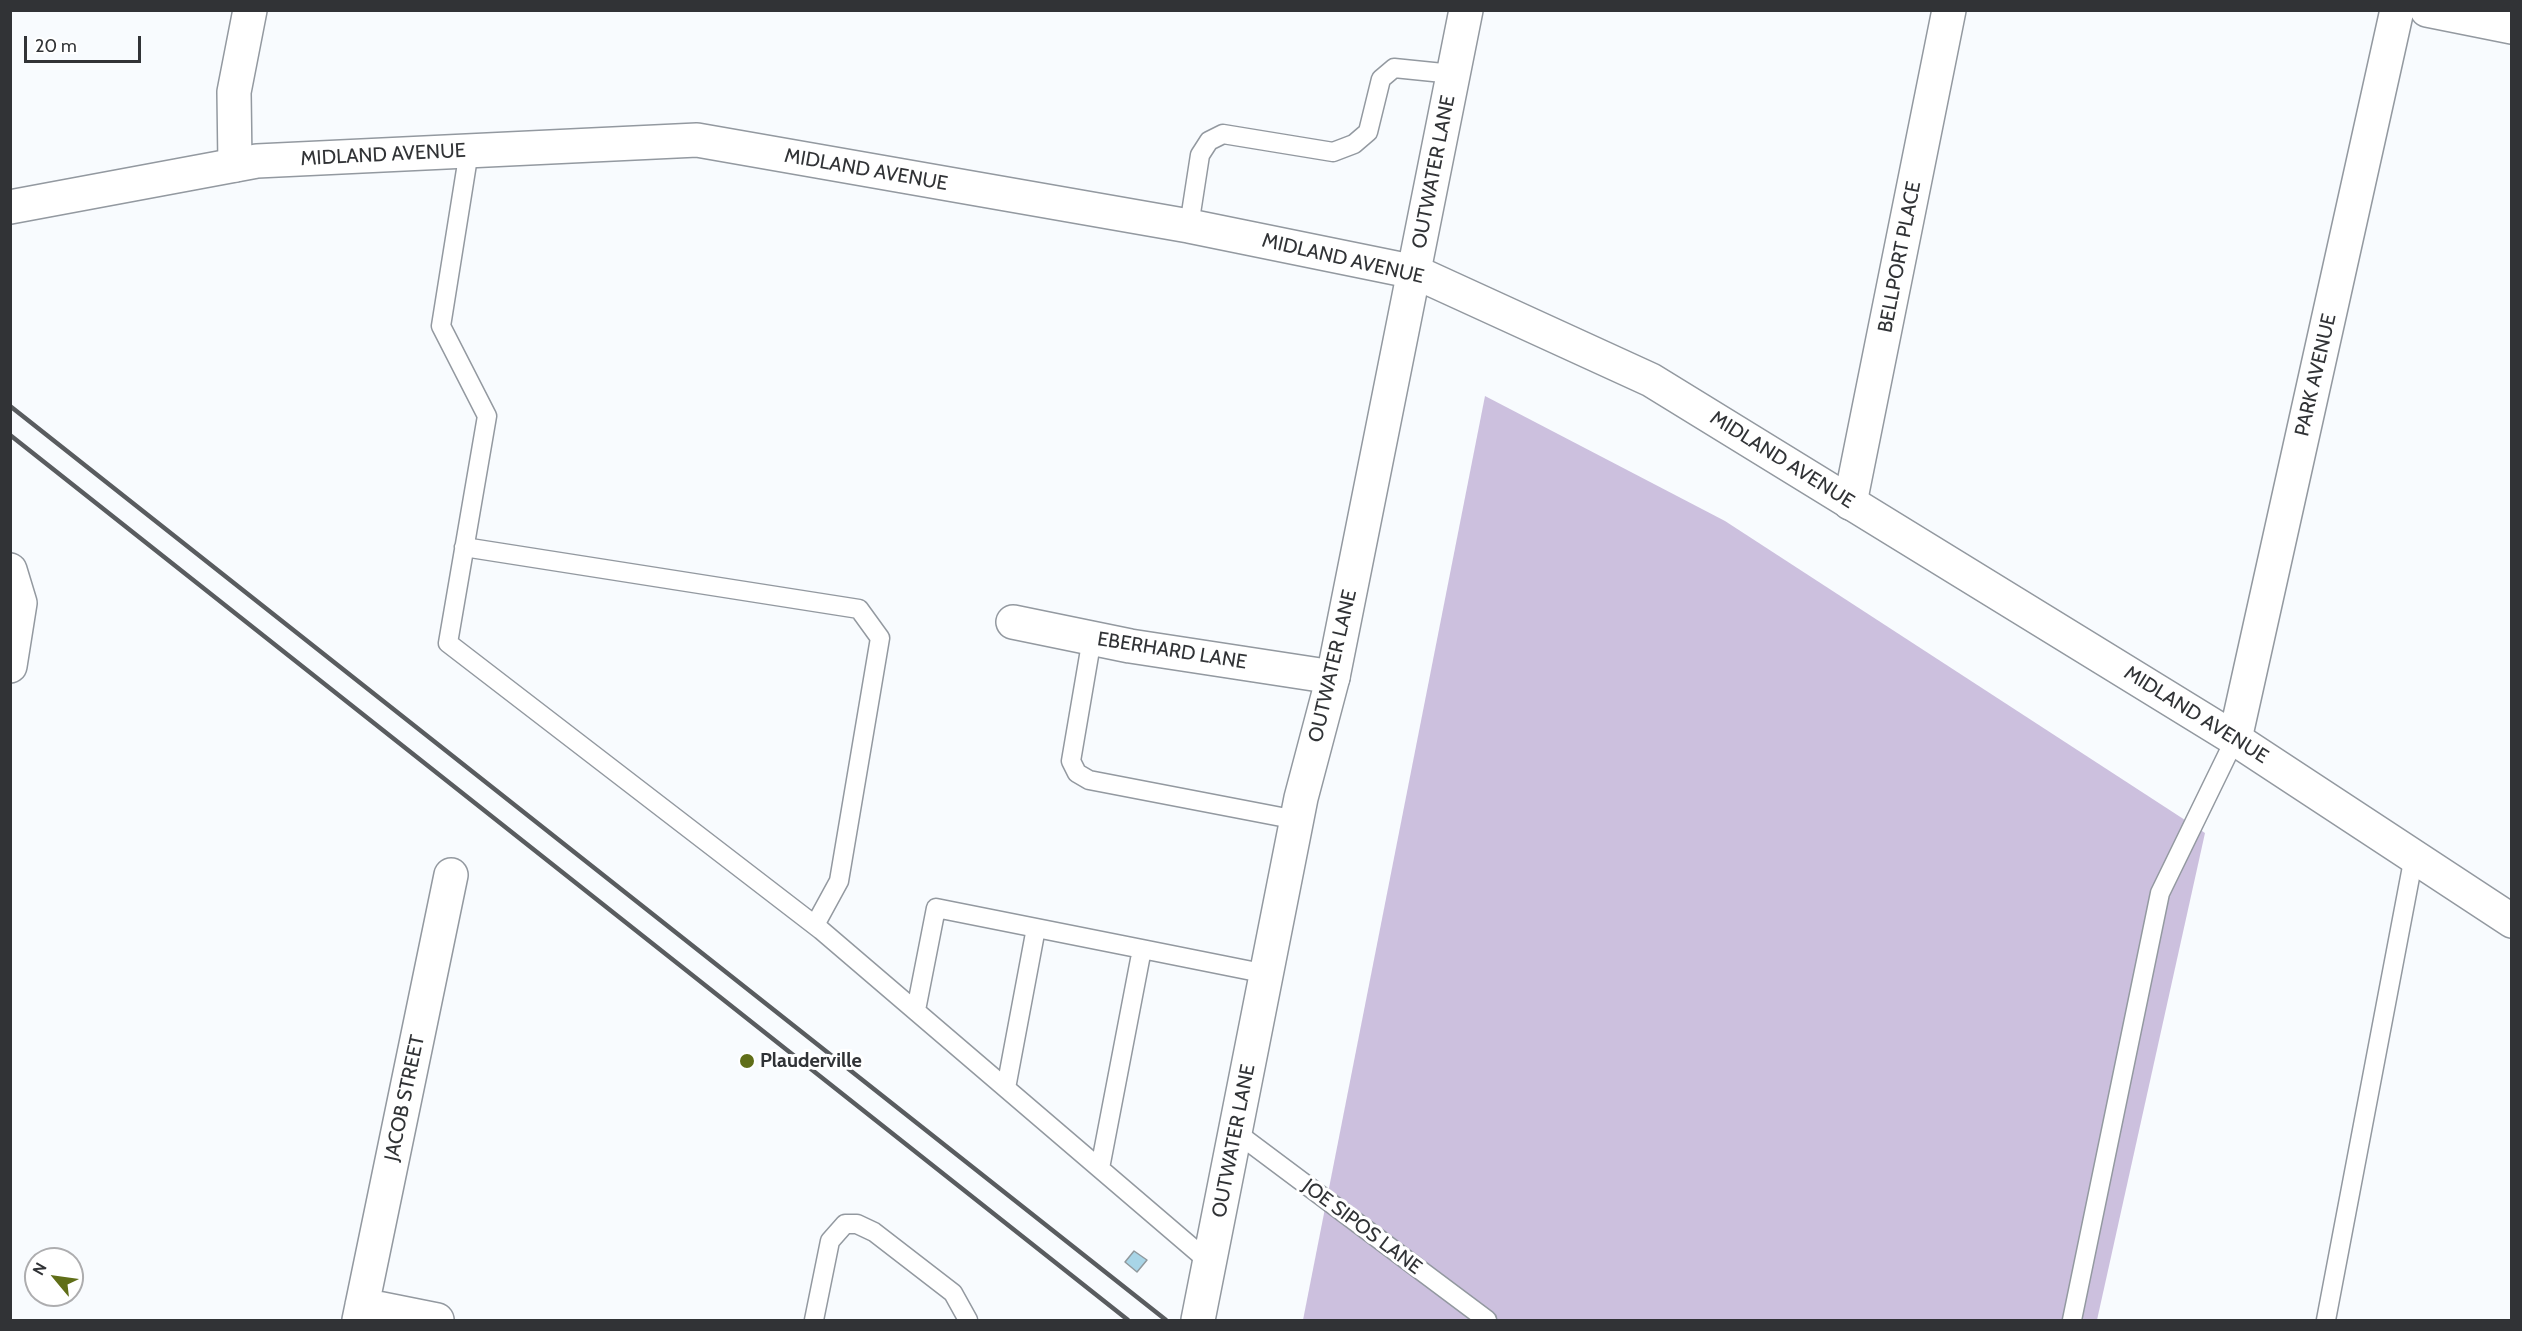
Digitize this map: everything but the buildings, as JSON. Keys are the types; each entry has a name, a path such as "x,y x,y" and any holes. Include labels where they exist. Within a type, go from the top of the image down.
{"street":[{"path":"235,165 234,92 250,10"},
{"name":"OUTWATER LANE","path":"1198,1320 1237,1133 1297,820 1333,677 1466,10"},
{"name":"BELLPORT PLACE","path":"1850,503 1949,10"},
{"name":"PARK AVENUE","path":"2235,739 2397,10"},
{"path":"2427,10 2511,27"},
{"name":"MIDLAND AVENUE","path":"10,207 257,161 697,140 1189,226 1414,272 1651,380 2235,739 2511,921"},
{"path":"10,570 20,603 10,666"},
{"name":"EBERHARD LANE","path":"1013,622 1092,638 1333,677"},
{"name":"JACOB STREET","path":"361,1313 452,875"},
{"path":"361,1313 437,1320"}],"lane":[{"path":"1189,226 1200,155 1209,141 1223,134 1333,152 1354,144 1368,132 1381,80 1394,68 1453,74"},
{"path":"469,151 441,326 487,416 448,643 815,925 1209,1262"},
{"path":"464,548 859,609 880,638 839,881 815,925"},
{"path":"1092,638 1071,761 1077,773 1089,780 1297,820"},
{"path":"2072,1320 2160,893 2235,739"},
{"path":"2326,1320 2414,856"},
{"path":"916,1010 936,908 1267,974"},
{"path":"1006,1088 1036,928"},
{"path":"1100,1168 1142,949"},
{"name":"JOE SIPOS LANE","path":"1237,1133 1487,1320"},
{"path":"814,1320 830,1241 845,1224 856,1224 874,1232 953,1293 968,1320"}],"shaded area":[{"path":"1485,396 1725,521 2205,833 2097,1320 1303,1320"}],"railway":[{"path":"10,406 1166,1320"},
{"path":"10,435 1128,1320"}],"place":[{"name":"Plauderville","path":"747,1061"}]}
